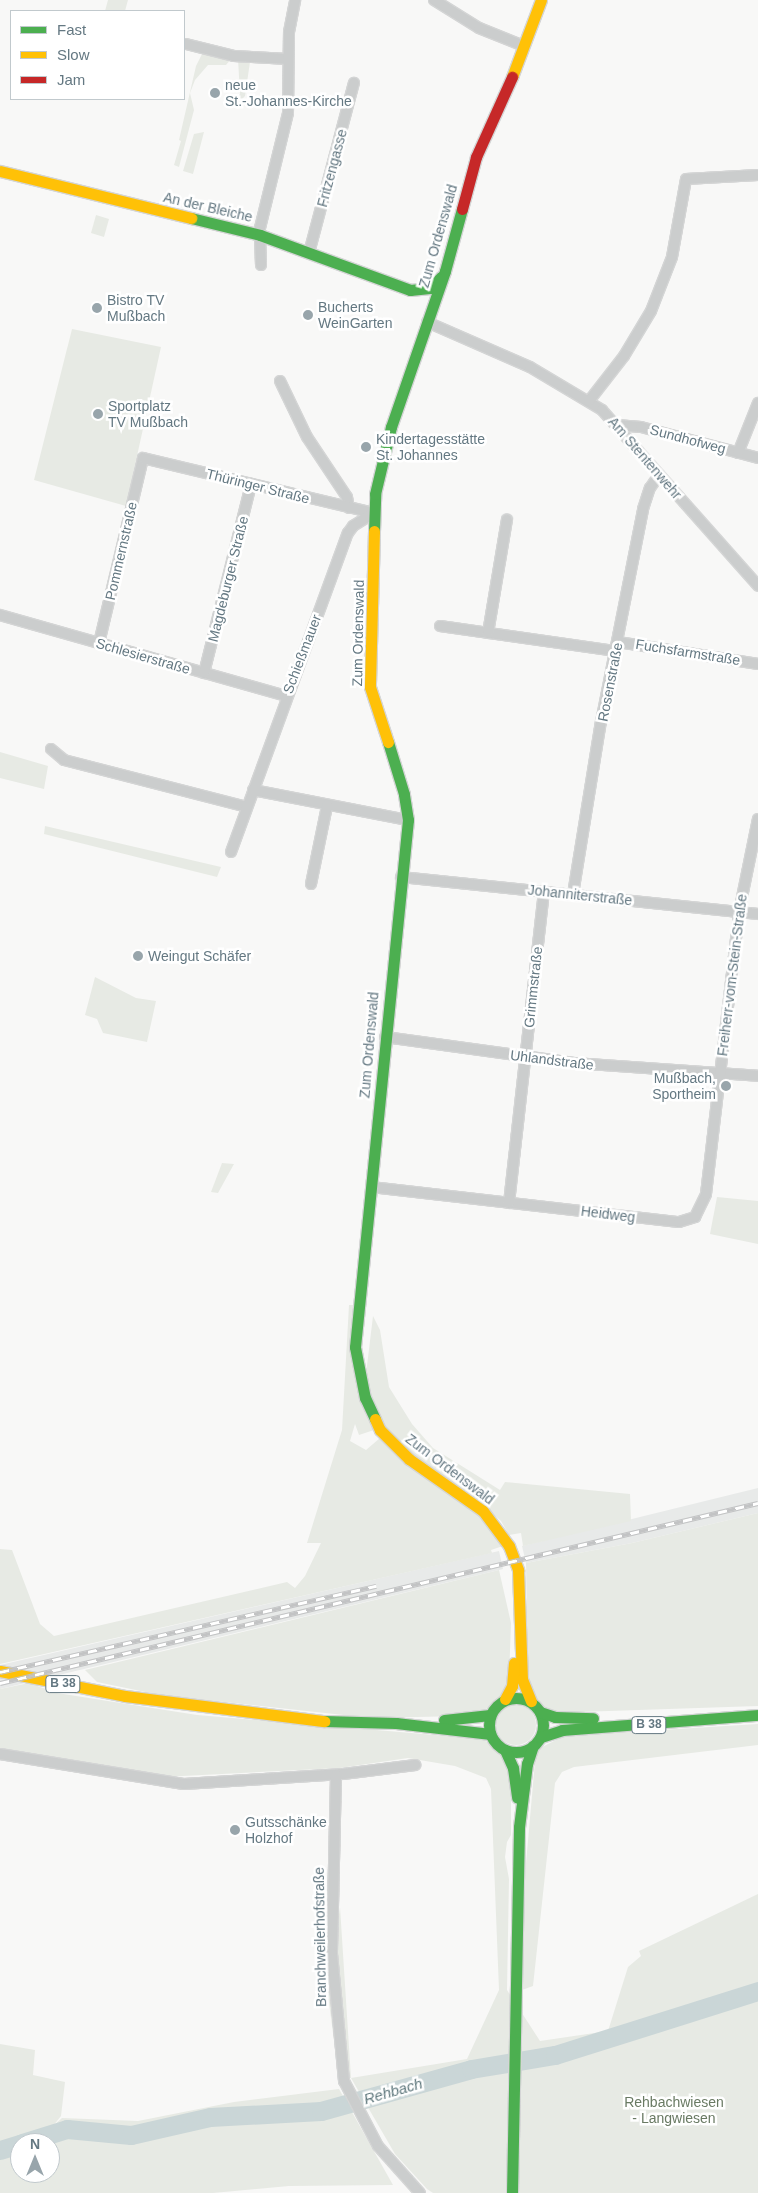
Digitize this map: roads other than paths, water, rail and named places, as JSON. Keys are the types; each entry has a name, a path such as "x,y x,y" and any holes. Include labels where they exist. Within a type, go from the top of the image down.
{"street":[{"path":"261,265 260,235 288,112 288,59 295,0"},
{"path":"434,0 479,28 524,46"},
{"name":"Zum Ordenswald","path":"531,1702 522,1679 518,1570 504,1538 483,1511 415,1464 390,1441 368,1408 361,1378 365,1347 361,1318 385,1037 408,820 404,794 370,687 374,513 384,452 445,271 476,157 524,46 541,0"},
{"path":"186,44 234,56 288,59"},
{"name":"Fritzengasse","path":"309,253 354,82"},
{"name":"An der Bleiche","path":"0,171 260,235 404,289 432,309"},
{"path":"589,401 624,356 652,311 670,264 686,179 758,175"},
{"name":"An der Bleiche","path":"404,289 430,288 445,271"},
{"name":"Am Stentenwehr","path":"427,322 530,366 589,401 617,424 659,475 758,586"},
{"path":"280,381 307,437 347,496 349,508"},
{"path":"738,453 758,403"},
{"name":"Sundhofweg","path":"617,424 641,427 758,458"},
{"name":"Thüringer Straße","path":"143,458 374,513"},
{"name":"Pommernstraße","path":"99,643 143,458"},
{"name":"Rosenstraße","path":"573,894 643,509 650,488 659,475"},
{"name":"Magdeburger Straße","path":"204,673 251,484"},
{"name":"Schießmauer","path":"231,852 286,696 348,533 353,526 374,513"},
{"path":"488,633 507,520"},
{"name":"Schlesierstraße","path":"0,615 286,696"},
{"name":"Fuchsfarmstraße","path":"440,626 758,664"},
{"path":"51,749 64,760 247,807"},
{"path":"253,790 327,806 408,820"},
{"path":"311,884 327,806"},
{"name":"Freiherr-vom-Stein-Straße","path":"720,1072 739,912 758,819"},
{"name":"Johanniterstraße","path":"401,877 758,914"},
{"name":"Grimmstraße","path":"510,1203 544,891"},
{"name":"Uhlandstraße","path":"385,1037 526,1057 608,1066 758,1076"},
{"name":"Heidweg","path":"371,1187 679,1222 695,1218 706,1194 720,1072"},
{"name":"Zum Ordenswald","path":"505,1699 512,1682 520,1614"},
{"name":"B 38","path":"0,1671 125,1696 227,1711 326,1721 396,1723 490,1734"},
{"path":"512,2193 519,1827 527,1764 544,1724 540,1712 531,1702 517,1697 505,1699 490,1715 490,1734 505,1750 513,1768 519,1827"},
{"name":"B 38","path":"540,1712 555,1717 579,1718 758,1713"},
{"name":"B 38","path":"537,1742 562,1730 758,1713"},
{"name":"B 38","path":"396,1723 490,1715"},
{"path":"505,1750 518,1752 537,1742"},
{"path":"0,1754 184,1784 336,1775 415,1765"},
{"name":"Branchweilerhofstraße","path":"336,1775 332,1954 343,2072 350,2095 378,2146 420,2193"}],"waterway":[{"name":"Rehbach","path":"54,2133 67,2129 131,2135 210,2117 321,2111 471,2069 555,2055 758,1991"},
{"name":"Rehbach","path":"0,2150 10,2147"}],"railway":[{"path":"0,1683 758,1503"},
{"path":"0,1672 376,1586"}],"place":[{"name":"neue St.-Johannes-Kirche","path":"215,93"},
{"name":"Bistro TV Mußbach","path":"97,308"},
{"name":"Bucherts WeinGarten","path":"308,315"},
{"name":"Sportplatz TV Mußbach","path":"98,414"},
{"name":"Kindertagesstätte St. Johannes","path":"366,447"},
{"name":"Weingut Schäfer","path":"138,956"},
{"name":"Mußbach, Sportheim","path":"726,1086"},
{"name":"Gutsschänke Holzhof","path":"235,1830"}],"park label":[{"name":"Rehbachwiesen - Langwiesen","path":"674,2110"}]}
